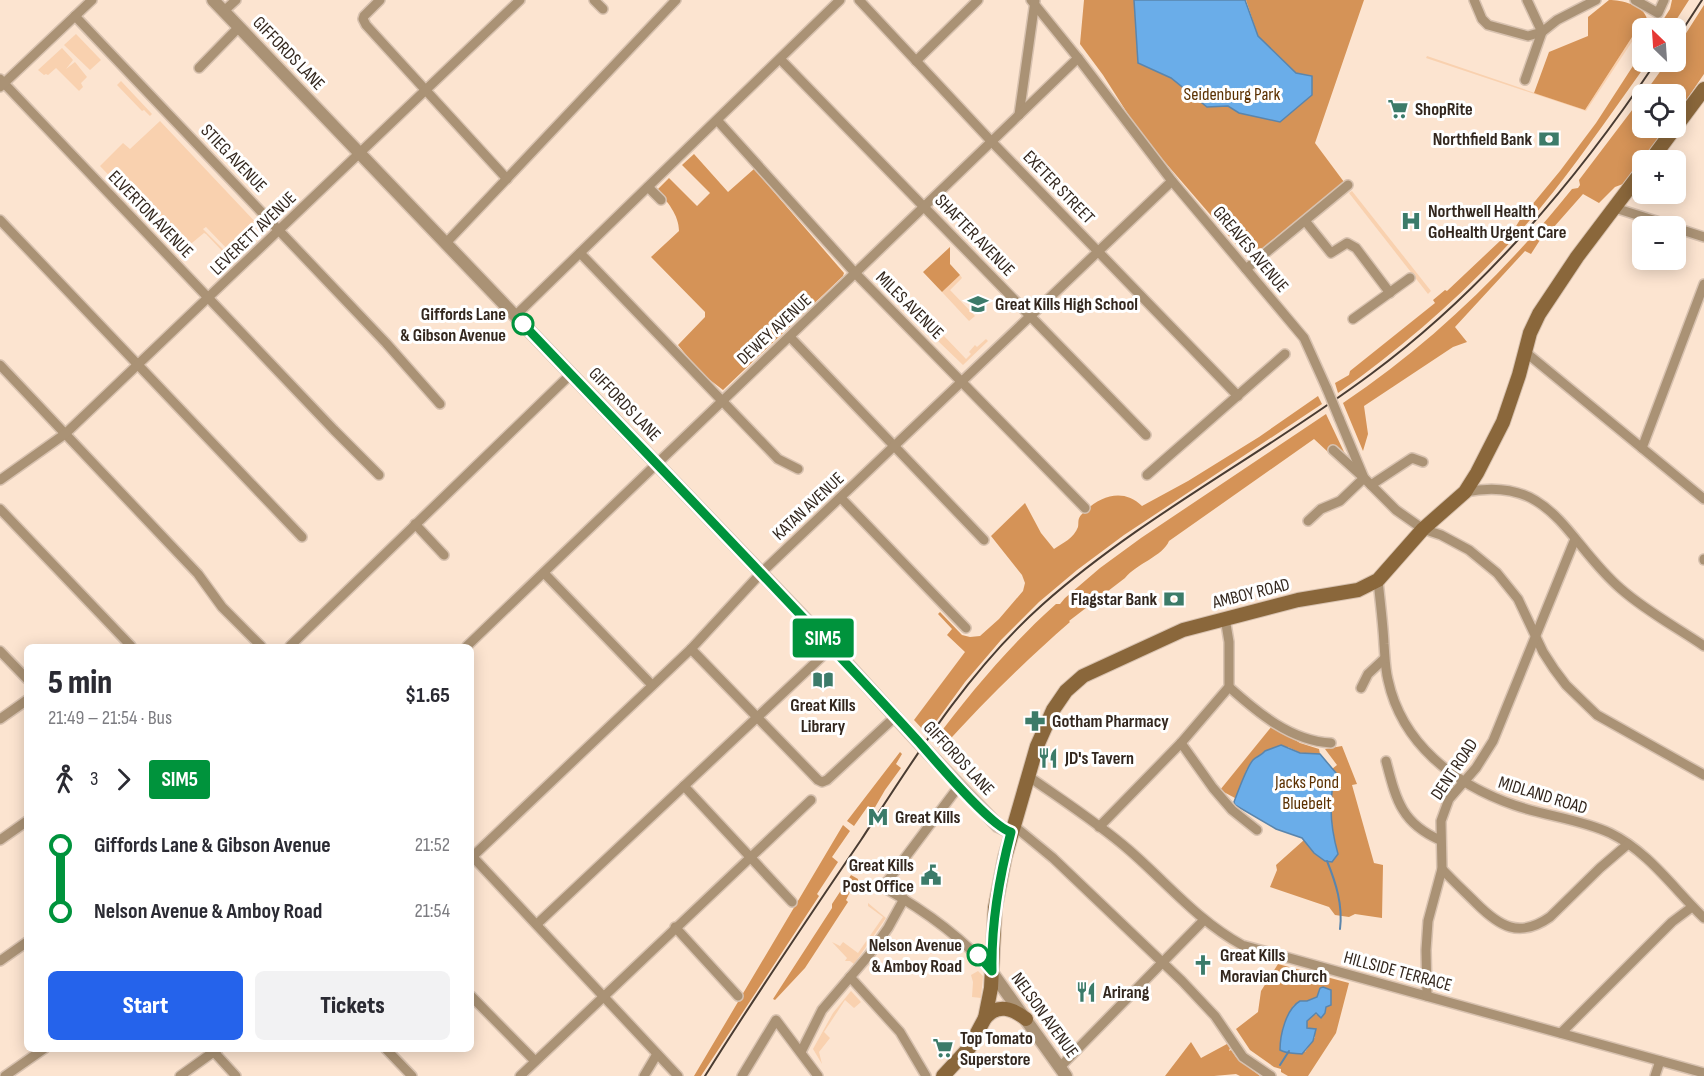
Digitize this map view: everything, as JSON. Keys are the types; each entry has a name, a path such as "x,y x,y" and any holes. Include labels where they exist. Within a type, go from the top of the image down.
{"main road":[{"path":"1659,150 1702,97"},
{"name":"AMBOY ROAD","path":"943,1076 969,1048 985,1018 990,995 995,908 1012,828 1037,746 1046,724 1066,691 1090,672 1183,630 1298,600 1358,590 1378,580 1423,529 1465,492 1491,448 1503,422 1530,333 1539,314 1577,257 1632,185"},
{"path":"985,1018 993,1011 1003,1008 1013,1010 1026,1019"}],"street":[{"path":"1,83 92,0"},
{"name":"GIFFORDS LANE","path":"213,0 832,647 959,786 998,826 1012,828"},
{"path":"224,12 236,0"},
{"path":"380,0 363,19 366,26 507,179"},
{"name":"LEVERETT AVENUE","path":"0,480 65,434 520,0"},
{"path":"594,0 603,9"},
{"path":"446,243 676,0"},
{"path":"515,315 840,0"},
{"name":"EXETER STREET","path":"859,0 991,141 1238,396"},
{"path":"916,61 978,0"},
{"path":"1474,0 1482,19 1488,25 1528,36 1542,32 1557,20 1596,0"},
{"path":"1525,80 1542,32 1527,0"},
{"path":"1635,0 1658,13 1664,0"},
{"path":"1019,115 1033,2"},
{"name":"GREAVES AVENUE","path":"1033,2 1172,181 1304,338 1368,481 1396,510 1423,529 1463,546 1497,573 1518,599 1534,635 1554,669 1566,685 1597,715 1704,775"},
{"name":"STIEG AVENUE","path":"75,16 386,343 440,404"},
{"path":"199,68 239,27"},
{"name":"DEWEY AVENUE","path":"470,644 1078,58"},
{"name":"SHAFTER AVENUE","path":"780,59 1146,435"},
{"name":"ELVERTON AVENUE","path":"1,83 333,430 379,474"},
{"name":"MILES AVENUE","path":"717,120 856,274 1085,508"},
{"name":"KATAN AVENUE","path":"474,854 651,684 691,649 761,573 1172,181"},
{"path":"1246,269 1306,222 1348,185"},
{"path":"648,187 660,200"},
{"path":"1615,208 1639,216"},
{"path":"0,220 302,537"},
{"path":"1306,222 1331,253 1342,244 1347,243 1356,248 1390,293"},
{"path":"1686,231 1704,237"},
{"path":"580,253 778,459 798,469"},
{"path":"1353,320 1410,278"},
{"path":"1642,448 1704,284"},
{"path":"790,337 984,540"},
{"path":"1524,351 1704,499"},
{"path":"1147,475 1285,354"},
{"path":"0,365 198,574 222,607 259,644"},
{"path":"292,644 571,375"},
{"path":"1333,450 1368,481"},
{"path":"1308,521 1320,509 1340,501 1368,481 1412,459 1424,462"},
{"path":"1465,492 1491,488 1517,492 1530,497 1553,512 1564,523 1588,557 1622,590 1704,646"},
{"path":"841,498 966,627"},
{"path":"0,509 129,644"},
{"path":"415,525 444,555"},
{"name":"DENT ROAD","path":"1427,996 1428,921 1442,869 1440,840 1441,821 1445,808 1455,790 1476,768 1492,741 1575,539"},
{"path":"543,573 651,684"},
{"name":"MIDLAND ROAD","path":"1378,580 1384,659 1391,692 1406,726 1415,740 1436,762 1486,795 1609,833 1628,844 1647,858 1704,918"},
{"path":"1100,827 1230,687 1229,642 1225,618"},
{"path":"537,924 832,647"},
{"path":"691,649 756,718 822,782 827,780 896,716"},
{"path":"0,651 24,676"},
{"path":"1360,688 1368,674 1384,659"},
{"path":"1230,687 1257,710 1292,734 1331,743"},
{"path":"0,719 24,702"},
{"path":"1181,742 1213,788 1232,810 1257,830"},
{"path":"1386,761 1392,787 1402,810 1419,828 1440,840"},
{"name":"HILLSIDE TERRACE","path":"1028,776 1129,849 1204,920 1222,934 1242,945 1704,1073"},
{"path":"684,786 792,902"},
{"name":"NELSON AVENUE","path":"959,786 883,886 970,949 992,971 1063,1072"},
{"path":"520,1076 811,800"},
{"path":"0,840 24,823"},
{"path":"1012,828 1053,858 1199,998 1229,1035 1243,1057 1271,1076"},
{"path":"1442,869 1490,918 1508,927 1526,928 1542,923 1550,917 1628,844"},
{"path":"474,858 678,1076"},
{"path":"801,1052 822,1010 869,955 888,928 904,899"},
{"path":"1561,1033 1672,922 1692,907"},
{"path":"1063,1072 1204,920"},
{"path":"675,927 738,996"},
{"path":"0,961 24,944"},
{"path":"850,977 900,1032 926,1076"},
{"path":"474,999 535,1061"},
{"path":"742,1076 776,1020 818,1076"},
{"path":"5,1076 39,1052"},
{"path":"180,1076 214,1052"},
{"path":"218,1052 236,1076"},
{"path":"389,1052 412,1076"},
{"path":"644,1076 657,1054"},
{"path":"1655,1076 1660,1061"}],"shaded area":[{"name":"Seidenburg Park","path":"1084,0 1134,0 1138,63 1171,78 1207,106 1228,105 1239,113 1296,73 1258,36 1246,0 1364,0 1315,143 1344,182 1254,255 1246,256 1151,146 1080,44"},
{"path":"1609,0 1626,2 1637,7 1647,18 1632,18 1632,37 1585,110 1534,93 1549,52 1588,36 1588,17"},
{"path":"1672,0 1689,0 1677,18 1664,18"},
{"path":"1704,5 1704,74 1686,100 1686,84 1651,84 1660,72 1686,72 1686,33"},
{"path":"76,34 101,60 90,70 64,45"},
{"path":"1632,37 1632,42 1586,111 1426,58 1427,56 1585,110"},
{"path":"62,48 73,60 66,69 75,62 87,77 81,83 83,87 79,91 56,68 48,75 38,70"},
{"path":"1632,67 1632,72 1641,72 1554,191 1506,247 1454,300 1338,393 1335,383 1349,375 1350,371 1435,303 1433,300 1445,290 1447,291 1501,240 1507,241 1521,218 1596,123"},
{"path":"121,81 152,114 150,116 144,110 142,111 117,85"},
{"path":"1632,110 1632,138 1658,138 1649,150 1632,150 1632,172 1623,184 1615,187 1599,203 1583,194 1553,228 1549,226 1531,254 1525,251 1455,327 1467,342 1453,347 1364,406 1368,434 1363,451 1343,403 1406,356 1466,305 1521,248 1572,189 1578,188 1579,180"},
{"path":"160,121 259,226 231,253 206,227 203,229 227,253 225,254 204,233 187,247 182,245 178,248 100,166 123,143 130,149"},
{"path":"694,154 728,192 754,169 844,273 723,390 701,373 678,345 705,317 705,312 651,257 679,231 675,214 657,190 669,178 697,206 710,193 682,165"},
{"path":"1352,191 1431,291 1428,294 1349,193"},
{"path":"950,247 950,264 960,275 942,292 923,272"},
{"path":"960,275 962,278 950,290 975,316 969,321 942,292"},
{"path":"944,336 966,359 975,345 977,347 986,339 988,341 963,365 938,341"},
{"path":"1318,396 1322,404 1124,535 1039,602 1001,640 965,682 927,734 914,720 965,652 947,635 952,629 938,614 940,612 962,635 980,636 999,619 1023,591 1025,583 1022,575 991,536 1025,503 1041,533 1054,549 1074,534 1080,516 1096,502 1119,495 1135,500 1142,506 1188,481 1259,437"},
{"path":"1326,414 1345,454 1335,445 1328,452 1314,439 1169,541 1161,551 1069,621 941,749 934,741 991,670 1056,604 1060,604 1100,568 1141,538"},
{"path":"1272,726 1300,743 1319,749 1320,754 1300,753 1288,747 1277,747 1265,751 1247,769 1240,792 1235,798 1220,790"},
{"path":"1342,746 1357,784 1352,785 1374,863 1383,865 1382,918 1355,914 1349,917 1335,915 1329,907 1270,887 1277,870 1276,865 1304,840 1314,853 1338,854 1332,824 1331,803 1335,773 1332,769 1337,765 1325,749"},
{"path":"900,752 902,754 896,764 901,768 874,809 868,806 854,826 847,821"},
{"path":"843,825 850,831 832,857 838,862 817,894 819,896 701,1076 694,1076"},
{"path":"851,875 858,879 857,889 853,886 846,900 848,902 805,968 775,1000 773,999 832,908 832,904"},
{"path":"868,903 886,918 854,964 845,961 847,958 832,942 840,946 843,942 858,953 883,917 868,906"},
{"path":"1278,964 1349,983 1336,1033 1308,1076 1288,1076 1281,1072 1281,1069 1274,1067 1250,1050 1236,1029 1258,1012 1261,991","holes":["1320,987 1326,1007 1319,1015 1315,1014 1307,1020 1306,1026 1315,1037 1305,1052 1286,1052 1280,1045 1283,1028 1293,1006 1300,1001 1317,997"]},
{"path":"978,971 983,976 981,998 972,997 971,975"},
{"path":"851,991 861,1002 854,1008 845,1000 824,1032 830,1038 819,1052 822,1064 813,1049 833,1013"},
{"path":"1191,1042 1201,1058 1227,1044 1229,1051 1231,1050 1236,1057 1260,1076 1236,1074 1165,1076"}],"water":[{"path":"1134,0 1245,0 1258,36 1296,73 1312,76 1312,95 1280,122 1239,113 1228,106 1207,107 1171,78 1138,63"},
{"path":"1281,745 1300,753 1320,754 1336,773 1331,814 1338,854 1332,862 1325,861 1314,853 1302,838 1276,829 1235,805 1242,780 1253,760 1265,751"},
{"path":"1320,988 1331,990 1331,1005 1326,1007 1321,1018 1316,1013 1307,1021 1307,1028 1316,1029 1313,1041 1302,1054 1280,1050 1281,1037 1291,1010 1300,1001 1317,997"}],"waterway":[{"path":"1327,861 1338,894 1340,929"},
{"path":"1280,1065 1289,1051"}],"railway":[{"path":"1686,25 1702,0"},
{"path":"705,1076 922,747 966,687 1015,631 1080,573 1162,514 1371,374 1452,306 1527,230 1562,189 1595,148 1649,72"}],"bus line":[{"name":"SIM5","path":"523,324 832,647 965,792 998,826 1011,832 995,908 992,971 978,955"}],"place":[{"name":"ShopRite","path":"1398,109"},
{"name":"Northfield Bank","path":"1549,139"},
{"name":"Northwell Health GoHealth Urgent Care","path":"1411,221"},
{"name":"Great Kills High School","path":"978,304"},
{"name":"Giffords Lane & Gibson Avenue","path":"523,324"},
{"name":"Flagstar Bank","path":"1174,599"},
{"name":"Great Kills Library","path":"823,680"},
{"name":"Gotham Pharmacy","path":"1035,721"},
{"name":"JD's Tavern","path":"1048,758"},
{"name":"Great Kills","path":"878,817"},
{"name":"Great Kills Post Office","path":"931,875"},
{"name":"Nelson Avenue & Amboy Road","path":"978,955"},
{"name":"Great Kills Moravian Church","path":"1203,965"},
{"name":"Arirang","path":"1086,992"},
{"name":"Top Tomato Superstore","path":"943,1048"}],"park label":[{"name":"Jacks Pond Bluebelt","path":"1307,792"}]}
